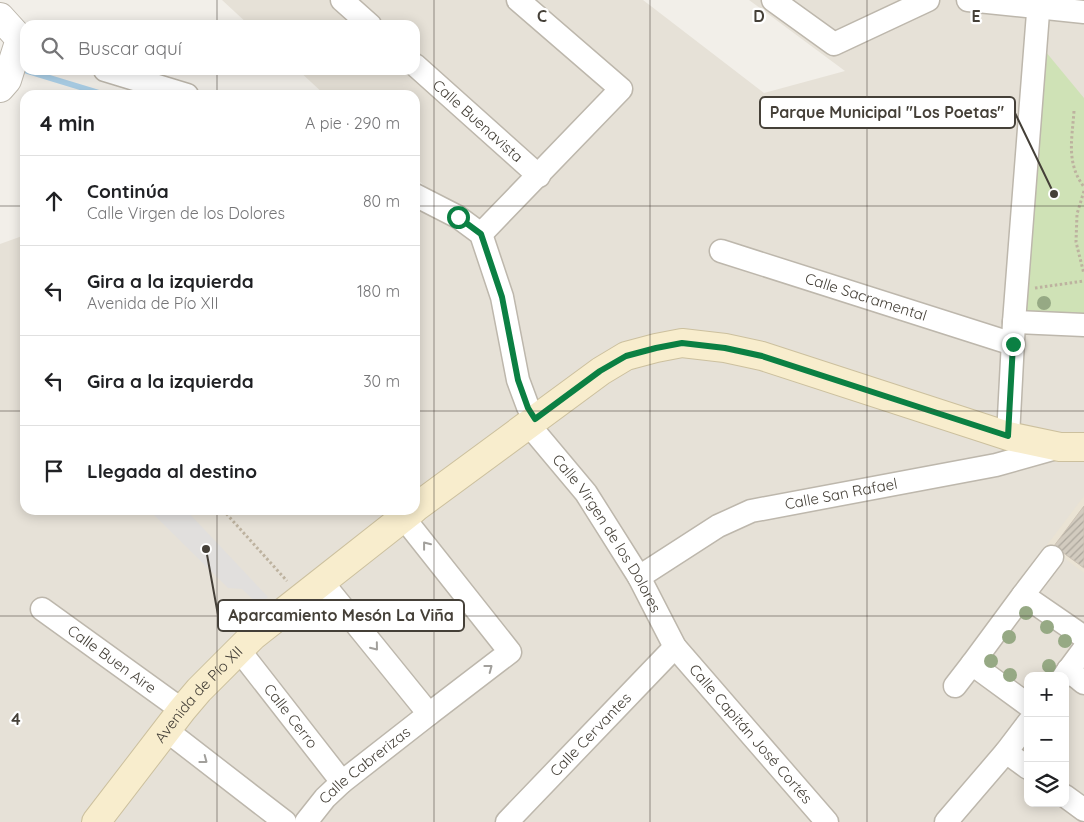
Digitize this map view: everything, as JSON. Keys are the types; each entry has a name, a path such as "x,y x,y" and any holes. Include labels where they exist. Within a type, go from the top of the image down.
{"main road":[{"name":"Avenida de Pío XII","path":"420,505 600,371 626,356 682,343 725,348 762,356 1008,436 1072,447"},
{"name":"Avenida de Pío XII","path":"96,822 199,690 253,636 406,515"}],"street":[{"path":"342,0 364,20"},
{"path":"420,198 458,217 481,234 621,89 518,0"},
{"path":"773,0 834,44 928,0"},
{"path":"968,0 1039,4 1084,12"},
{"path":"1008,436 1039,4"},
{"path":"0,17 20,38"},
{"path":"0,88 8,80 20,46"},
{"name":"Calle Buenavista","path":"420,69 539,176"},
{"path":"121,75 171,90"},
{"name":"Calle Virgen de los Dolores","path":"481,234 502,297 518,380 532,422 586,493 639,578 675,647"},
{"name":"Calle Sacramental","path":"721,250 1014,333 1084,325"},
{"name":"Calle San Rafael","path":"639,578 718,526 751,511 996,465 1072,447"},
{"name":"Calle Cabrerizas","path":"306,822 325,798 342,782 510,652 412,515"},
{"path":"955,686 1052,557"},
{"path":"322,582 429,714"},
{"path":"1023,595 1084,637"},
{"name":"Calle Buen Aire","path":"42,609 174,720 285,822"},
{"name":"Calle Cervantes","path":"507,822 675,647"},
{"name":"Calle Capitán José Cortés","path":"675,647 828,822"},
{"path":"1072,676 1084,649"},
{"name":"Calle Cerro","path":"239,650 342,782"},
{"path":"972,664 1024,702"},
{"path":"946,822 1024,728"},
{"path":"1006,752 1024,765"},
{"path":"1069,799 1084,810"}],"path":[{"path":"1074,111 1071,160 1076,176 1084,187"},
{"path":"1084,191 1077,214 1076,242 1084,274"},
{"path":"1017,290 1084,281"},
{"path":"228,515 290,583"}],"shaded area":[{"path":"222,0 643,0 764,93 845,71 749,0 1084,0 1084,822 0,822 0,244 20,237 20,515 420,515 420,190 430,191 420,182 420,90 320,90 303,75 420,75 420,20 244,20"},
{"path":"1084,496 1084,573 1047,545"},
{"path":"154,515 191,515 268,597 259,605 242,589 228,588"}],"green space":[{"path":"1036,40 1084,98 1084,325 1014,322"}],"building":[{"path":"1084,506 1084,568 1054,546"}],"waterway":[{"path":"40,75 90,90"}],"place":[{"name":"Parque Municipal \"Los Poetas\"","path":"1054,194"},
{"name":"Aparcamiento Mesón La Viña","path":"206,549"}],"route":[{"path":"458,217 481,234 502,297 518,380 528,408 535,419 600,371 626,356 682,343 725,348 762,356 1008,436 1013,344"}]}
